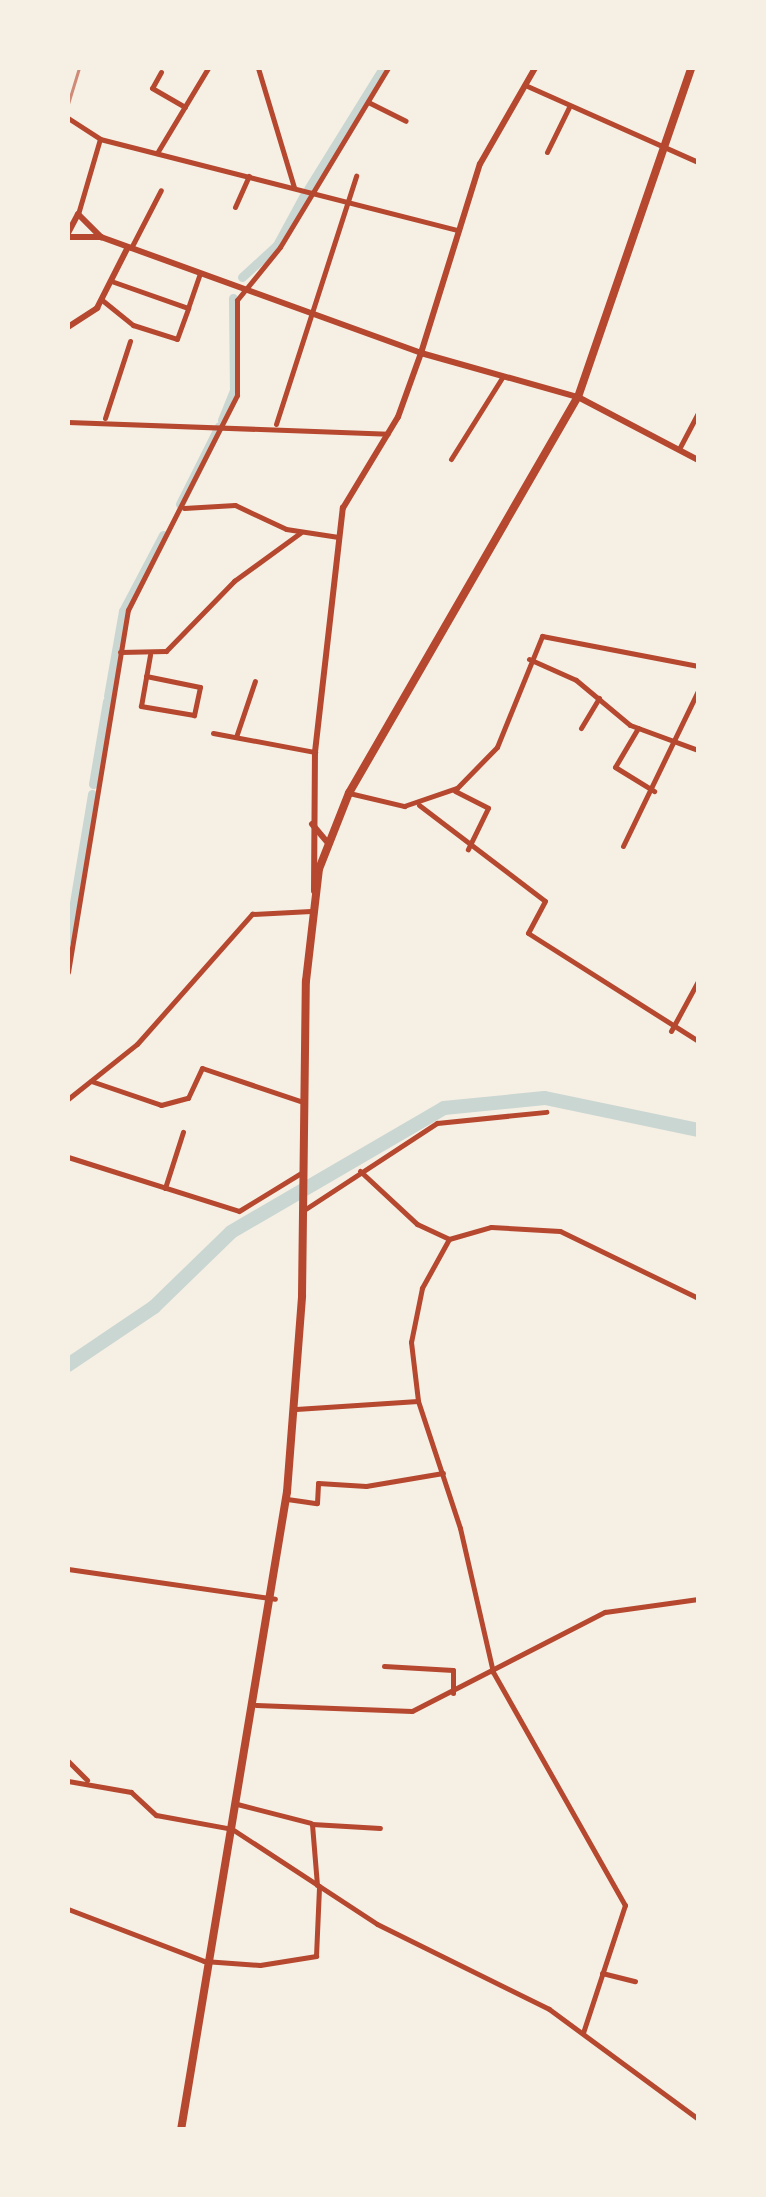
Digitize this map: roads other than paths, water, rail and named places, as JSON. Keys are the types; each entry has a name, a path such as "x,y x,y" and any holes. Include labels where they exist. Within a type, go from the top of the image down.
{"highway":[{"path":"182,2130 204,1961 275,1599 296,1409 303,1102 314,891 327,842 349,793 578,396 691,68"}],"main road":[{"path":"314,891 314,752 338,537 352,488 388,434 421,353 480,164 536,68"},
{"path":"100,237 78,214 69,241 100,237 421,353 578,396 698,460"},
{"path":"68,327 102,300 130,247"},
{"path":"312,823 327,842"}],"street":[{"path":"157,152 208,68"},
{"path":"258,68 294,187"},
{"path":"68,972 128,610 226,423 239,385 232,332 242,288 311,192 388,68"},
{"path":"161,72 152,88 185,107"},
{"path":"526,85 662,150 698,162"},
{"path":"368,102 406,122"},
{"path":"547,152 569,107"},
{"path":"68,118 100,138 457,230"},
{"path":"78,214 100,138"},
{"path":"235,207 249,176"},
{"path":"276,424 356,176"},
{"path":"130,247 160,190"},
{"path":"102,300 133,326 177,340 200,273"},
{"path":"114,282 188,308"},
{"path":"105,418 130,341"},
{"path":"451,459 503,376"},
{"path":"679,449 698,413"},
{"path":"68,422 105,418 276,424 388,434"},
{"path":"184,508 235,506 300,532 338,537"},
{"path":"120,652 150,655 166,651 234,582 300,532"},
{"path":"419,805 454,790 497,747 534,642 554,634 698,666"},
{"path":"146,676 200,686 194,715 141,706 146,676 150,655"},
{"path":"528,659 600,698 638,728 698,750"},
{"path":"236,737 255,681"},
{"path":"623,846 681,742 698,692"},
{"path":"581,728 600,698"},
{"path":"638,728 615,767 654,791"},
{"path":"213,733 314,752"},
{"path":"454,790 488,808 468,849"},
{"path":"349,793 419,805 468,849 545,901 528,932 671,1030 698,1041"},
{"path":"68,1099 91,1081 252,914 311,911"},
{"path":"671,1030 698,981"},
{"path":"91,1081 161,1105 188,1098 202,1068 303,1102"},
{"path":"301,1210 437,1123 546,1112"},
{"path":"164,1188 183,1132"},
{"path":"68,1157 238,1210 301,1176"},
{"path":"360,1171 417,1224 448,1238 490,1228 560,1232 698,1298"},
{"path":"448,1238 418,1306 418,1400 443,1472 493,1672 622,1894 624,1918 582,2034"},
{"path":"296,1409 418,1400"},
{"path":"286,1500 316,1502 318,1484 443,1472"},
{"path":"68,1570 275,1599"},
{"path":"256,1705 412,1710 454,1693 606,1612 698,1599"},
{"path":"384,1666 453,1670 454,1693"},
{"path":"68,1762 90,1782"},
{"path":"68,1781 131,1792 156,1815 232,1830 318,1886 582,2034 698,2119"},
{"path":"237,1804 312,1824 380,1828"},
{"path":"68,1909 204,1961 313,1959 318,1886 312,1824"},
{"path":"602,1973 635,1981"}],"waterway":[{"path":"308,189 383,68"},
{"path":"242,277 277,245 304,195"},
{"path":"222,420 234,391 233,298"},
{"path":"180,504 219,426"},
{"path":"108,696 123,611 163,535"},
{"path":"93,784 107,701"},
{"path":"68,939 92,794"},
{"path":"68,1365 154,1307 231,1232 444,1108 545,1098 698,1130"}],"railway":[{"path":"68,104 79,68"}]}
